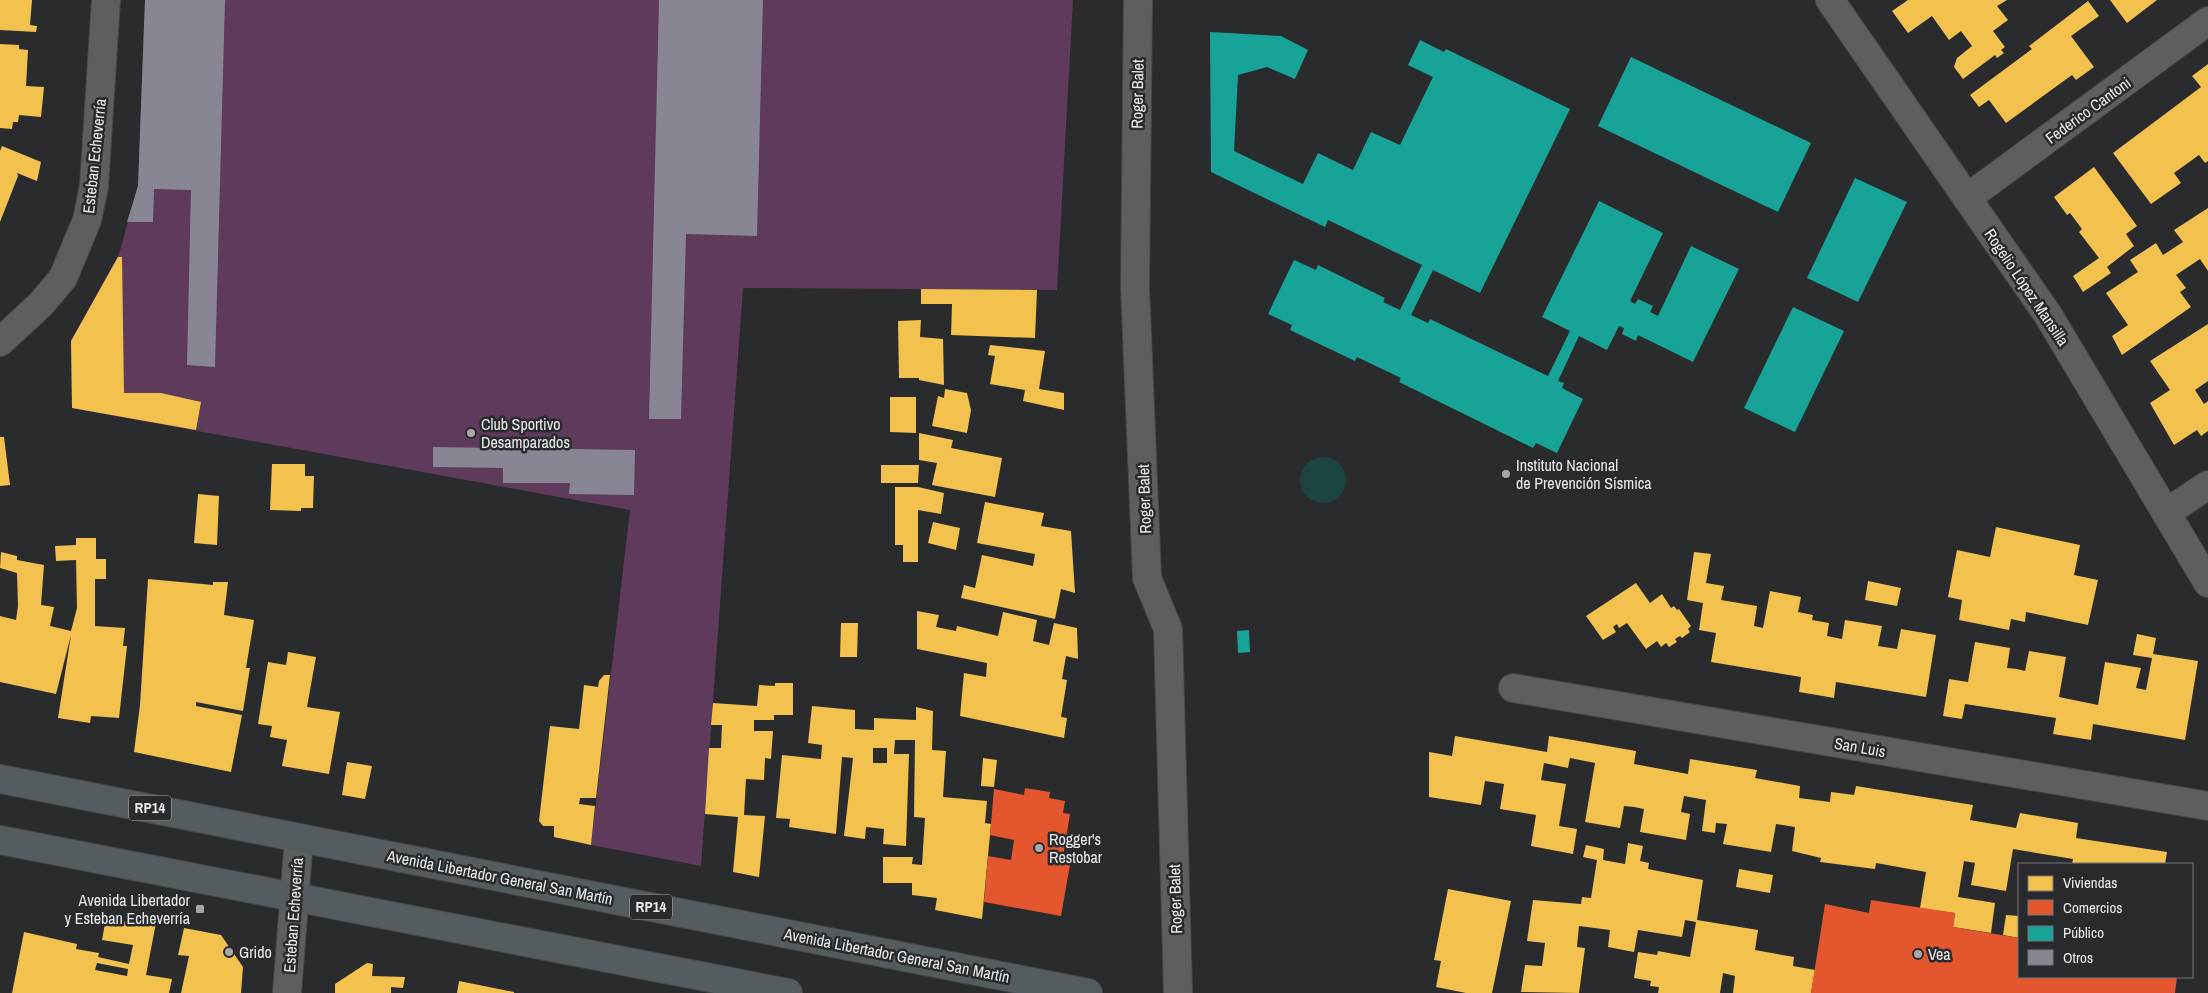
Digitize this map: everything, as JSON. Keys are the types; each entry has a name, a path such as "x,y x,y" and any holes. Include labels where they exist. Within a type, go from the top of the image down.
{"main road":[{"name":"Avenida Libertador General San Martín","path":"0,779 299,838 1001,984 1088,993"},
{"path":"0,840 788,993"}],"street":[{"name":"Esteban Echeverría","path":"0,342 23,322 62,278 88,220 94,186 106,0"},
{"name":"Roger Balet","path":"1138,0 1135,297 1147,578 1168,629 1178,993"},
{"name":"Rogelio López Mansilla","path":"1830,0 2048,314 2208,584"},
{"name":"Federico Cantoni","path":"1967,198 2208,21"},
{"path":"2166,513 2208,485"},
{"name":"San Luis","path":"1513,688 2208,806"},
{"name":"Esteban Echeverría","path":"287,993 299,838"}],"shaded area":[{"name":"Club Sportivo Desamparados","path":"145,0 1073,0 1057,290 743,288 701,866 591,845 630,510 72,408 71,341 119,254 138,186"}],"water":[{"path":"1328,457 1332,458 1342,467 1345,471 1345,489 1336,499 1328,503 1318,503 1310,499 1301,489 1300,475 1304,467 1314,458"}],"building: Viviendas":[{"path":"0,0 32,0 30,25 37,26 36,32 0,30"},
{"path":"1908,0 2007,0 1997,6 2008,20 1993,31 2005,47 2001,50 2004,53 1997,58 1995,55 1963,79 1954,67 1957,58 1972,46 1961,31 1949,40 1932,16 1908,33 1892,11"},
{"path":"2110,0 2157,0 2127,23"},
{"path":"2088,1 2099,16 2071,36 2094,67 2076,80 2072,75 2006,123 1989,100 1979,107 1970,95 2032,49 2029,46"},
{"path":"0,44 19,45 19,49 28,50 26,86 44,87 41,117 19,115 18,122 13,122 12,129 0,128"},
{"path":"2208,64 2208,161 2205,163 2199,155 2174,173 2181,183 2151,204 2113,153 2201,87 2192,76"},
{"path":"2,146 41,162 37,181 17,173 18,176 0,222 0,151"},
{"path":"2094,167 2137,226 2126,234 2134,246 2107,267 2111,273 2083,292 2073,276 2099,258 2079,232 2082,229 2070,213 2067,215 2054,197"},
{"path":"2208,208 2208,271 2200,259 2176,275 2186,288 2180,292 2191,307 2122,355 2112,336 2128,325 2106,293 2138,272 2130,260 2156,243 2163,255 2183,242 2174,230"},
{"path":"118,257 122,257 124,393 161,393 201,402 196,430 72,408 71,341"},
{"path":"921,289 1037,290 1035,338 951,335 952,304 921,304"},
{"path":"921,320 920,337 943,339 944,385 919,380 919,378 899,378 898,321"},
{"path":"2208,324 2208,381 2195,390 2204,404 2208,401 2208,431 2201,436 2197,430 2174,445 2150,403 2170,390 2150,361"},
{"path":"990,345 1045,351 1039,389 1064,393 1064,410 1023,401 1025,390 990,384 995,356 988,355"},
{"path":"945,389 967,393 971,410 967,433 932,426 938,396 944,398"},
{"path":"890,397 916,397 916,433 890,432"},
{"path":"919,433 953,440 951,448 1002,458 995,497 932,485 937,463 919,460"},
{"path":"0,437 4,437 10,485 0,486"},
{"path":"272,464 305,464 305,476 314,476 313,508 301,508 301,511 270,510"},
{"path":"881,465 919,465 918,483 881,483"},
{"path":"895,487 918,487 944,493 941,514 918,510 918,562 903,562 903,545 895,545"},
{"path":"198,494 219,496 217,545 194,543"},
{"path":"985,502 1044,513 1041,526 1071,531 1075,593 1061,589 1055,619 961,598 964,585 975,588 982,555 1033,566 1035,554 977,543"},
{"path":"933,522 960,528 956,550 928,543"},
{"path":"1996,527 2080,545 2074,575 2098,580 2088,625 2026,612 2025,622 2011,619 2009,630 1959,620 1962,600 1948,597 1957,550 1990,557"},
{"path":"76,538 96,538 96,559 106,559 106,579 95,579 95,626 125,628 123,646 127,646 119,718 91,716 90,723 58,718 71,635 56,694 0,682 0,616 16,620 18,606 17,573 0,568 1,552 17,556 17,560 44,565 41,605 54,607 50,626 71,631 77,608 76,560 56,561 55,546 76,545"},
{"path":"1694,552 1711,554 1706,583 1724,586 1721,600 1757,606 1754,626 1763,628 1770,591 1801,597 1798,612 1813,615 1812,620 1829,623 1827,636 1842,639 1845,620 1882,626 1878,646 1897,649 1901,629 1936,635 1926,697 1836,682 1834,698 1799,692 1801,677 1711,662 1716,633 1699,630 1703,603 1687,600"},
{"path":"148,579 213,585 213,582 228,582 224,615 254,620 246,668 250,668 243,711 196,702 196,706 242,715 231,772 134,752 140,705"},
{"path":"1868,581 1901,588 1897,606 1865,600"},
{"path":"1636,583 1650,603 1662,594 1671,608 1674,606 1677,610 1679,609 1691,626 1688,629 1690,632 1682,638 1680,636 1675,639 1677,642 1669,647 1666,643 1661,647 1657,641 1646,649 1627,623 1619,628 1617,624 1613,627 1616,632 1603,640 1586,616"},
{"path":"917,611 939,615 936,627 956,631 957,626 998,636 1003,612 1037,620 1033,641 1049,645 1054,623 1077,628 1078,659 1066,656 1062,679 1067,680 1061,717 1067,718 1064,738 960,716 964,673 986,677 987,663 917,649"},
{"path":"841,623 858,623 857,657 840,657"},
{"path":"2137,634 2156,638 2153,654 2198,661 2185,740 2093,724 2091,740 2053,734 2056,718 1965,704 1962,719 1943,716 1949,679 1968,682 1975,642 2010,648 2007,668 2025,671 2029,651 2066,657 2059,697 2098,705 2105,662 2141,668 2136,688 2146,690 2152,658 2133,655"},
{"path":"288,652 316,657 307,707 340,712 329,774 282,766 287,740 270,737 272,726 258,724 268,662 286,665"},
{"path":"604,675 610,675 596,798 580,798 579,804 595,806 591,845 554,837 554,826 543,826 539,821 550,726 579,729 584,685 598,687 599,681"},
{"path":"775,683 793,683 793,715 774,715 774,720 754,720 754,731 773,731 771,759 765,758 764,780 746,779 744,815 765,816 759,877 733,872 738,817 705,814 709,748 721,748 722,725 711,725 713,703 757,706 759,685 775,686"},
{"path":"812,706 855,710 855,729 874,730 874,718 916,720 916,707 933,711 932,750 946,751 943,797 987,801 985,823 991,824 982,919 935,910 937,898 912,895 912,883 883,883 883,857 913,857 912,864 922,865 925,818 914,817 915,740 895,740 894,754 909,754 906,846 883,844 884,829 866,827 865,839 844,836 853,758 842,757 836,834 789,827 790,819 776,818 782,755 821,759 822,745 808,743","holes":["873,748 887,748 887,763 873,763"]},
{"path":"1455,736 1547,752 1549,736 1636,751 1634,764 1688,774 1690,759 1757,770 1755,778 1800,786 1799,798 1830,802 1831,792 1854,795 1856,786 1973,805 1970,820 2016,828 2020,813 2078,823 2076,838 2167,852 2165,863 2072,863 2073,859 2013,849 2006,891 1971,885 1975,863 1964,861 1958,897 1995,903 1991,933 1953,927 1955,913 1920,908 1926,872 1876,863 1875,869 1820,862 1821,858 1792,851 1795,827 1776,824 1771,852 1723,844 1727,824 1716,823 1715,833 1702,831 1706,800 1684,796 1681,812 1690,814 1686,840 1640,832 1644,809 1634,807 1624,806 1620,828 1585,822 1595,763 1570,758 1568,768 1544,763 1541,780 1566,784 1559,826 1577,829 1573,854 1531,846 1536,815 1500,809 1504,784 1485,781 1481,805 1429,797 1429,752 1452,756"},
{"path":"983,758 997,760 994,787 981,786"},
{"path":"347,762 372,766 365,799 342,795"},
{"path":"1628,843 1643,846 1640,861 1649,863 1648,869 1703,880 1697,920 1758,930 1755,950 1794,957 1793,966 1815,970 1811,993 1733,993 1735,976 1723,973 1720,993 1658,993 1659,987 1650,986 1651,981 1634,978 1638,952 1657,955 1658,951 1690,957 1696,922 1685,920 1682,937 1638,930 1634,952 1608,947 1610,930 1579,926 1577,947 1585,948 1579,993 1521,992 1525,965 1542,966 1545,943 1527,941 1533,900 1581,904 1582,897 1591,898 1597,860 1583,857 1586,845 1604,849 1603,860 1625,864"},
{"path":"1739,869 1773,875 1770,893 1736,887"},
{"path":"1448,889 1511,901 1492,993 1466,993 1436,987 1441,961 1434,960"},
{"path":"2006,915 2018,916 2018,938 2003,935"},
{"path":"106,918 137,924 138,919 156,923 146,975 172,979 169,993 12,993 24,932 77,944 76,949 99,953 98,957 129,964 133,945 102,940","holes":["97,963 128,969 127,976 95,970"]},
{"path":"184,928 221,935 243,967 241,993 181,993 189,956 178,955"},
{"path":"367,963 373,964 372,976 405,977 403,988 391,987 391,993 335,993 335,984"},
{"path":"459,981 514,992 514,993 457,993"}],"building: Comercios":[{"name":"Rogger's Restobar","path":"1025,788 1050,792 1049,798 1065,801 1063,813 1070,814 1063,858 1071,859 1061,916 984,902 988,856 1011,860 1014,840 990,835 994,789 1024,795"},
{"name":"Vea","path":"1871,900 1955,913 1953,927 2018,938 2018,978 2177,978 2175,993 1811,993 1825,904 1869,913"}],"building: Público":[{"path":"1210,32 1281,36 1308,50 1295,79 1267,67 1238,75 1234,151 1303,184 1318,153 1353,170 1371,132 1400,145 1433,77 1408,65 1420,40 1444,52 1446,49 1570,109 1480,293 1433,270 1411,315 1428,323 1430,319 1548,376 1570,331 1542,317 1599,201 1663,233 1630,301 1635,304 1638,299 1653,306 1650,312 1658,316 1691,246 1739,269 1693,362 1638,335 1636,341 1622,334 1624,328 1619,326 1607,350 1579,336 1558,381 1564,383 1562,388 1583,399 1557,453 1536,443 1533,448 1399,382 1401,378 1357,357 1355,361 1290,330 1292,325 1268,314 1294,260 1316,270 1318,265 1385,298 1383,302 1400,310 1422,265 1328,220 1325,227 1211,172"},
{"path":"1631,57 1811,143 1778,212 1598,126"},
{"path":"1855,178 1907,202 1858,302 1807,278"},
{"path":"1793,307 1844,331 1795,432 1744,408"},
{"path":"1249,630 1250,652 1238,653 1237,631"}],"building: Otros":[{"path":"145,0 225,0 215,367 187,365 191,190 154,189 153,222 127,222 138,186"},
{"path":"659,0 763,0 757,236 686,234 681,419 649,419"},
{"path":"433,447 635,450 634,495 569,494 570,483 503,483 503,468 433,467"}],"place":[{"name":"Club Sportivo Desamparados","path":"471,433"},
{"name":"Instituto Nacional de Prevención Sísmica","path":"1506,474"},
{"name":"Rogger's Restobar","path":"1039,848"},
{"name":"Avenida Libertador y Esteban Echeverría","path":"200,909"},
{"name":"Grido","path":"229,952"},
{"name":"Vea","path":"1918,954"}]}
